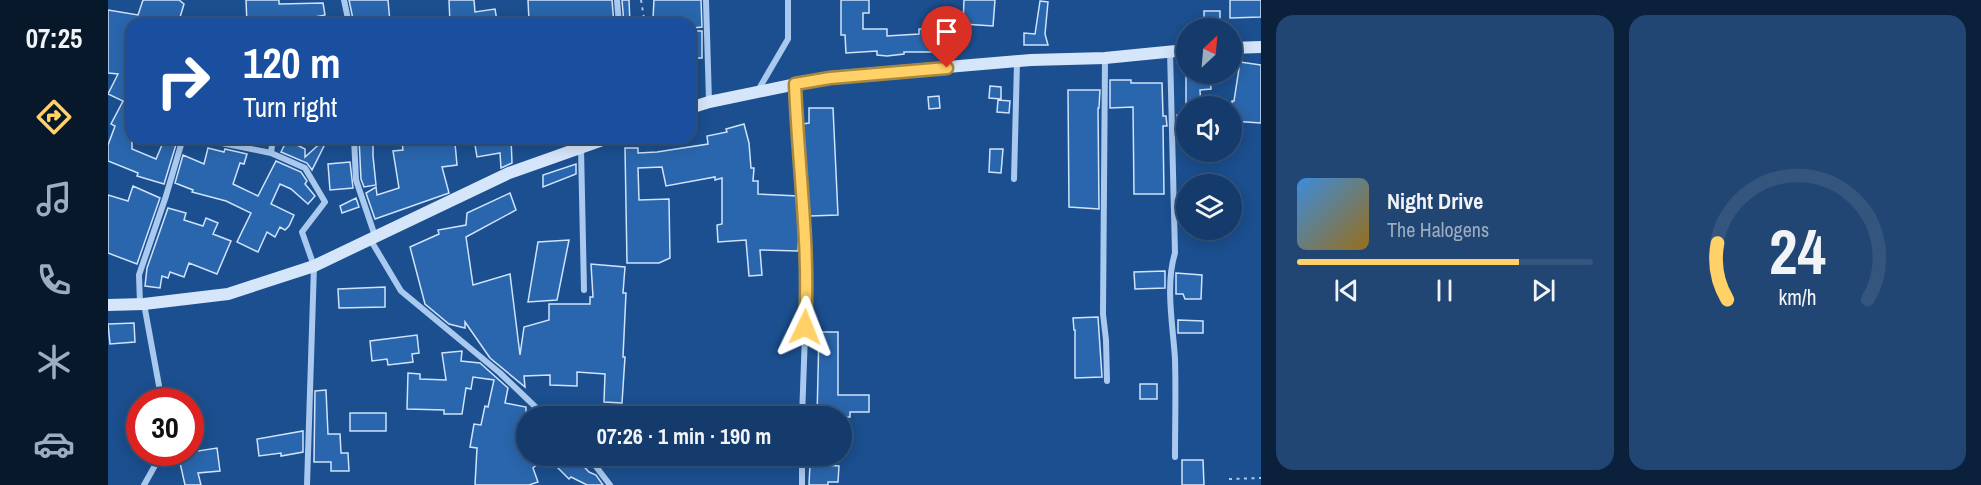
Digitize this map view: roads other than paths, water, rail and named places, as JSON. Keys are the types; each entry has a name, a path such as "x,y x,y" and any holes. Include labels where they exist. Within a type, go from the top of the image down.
{"main road":[{"path":"1242,48 1261,47"},
{"path":"696,106 830,78 1176,51"},
{"path":"108,305 142,304 228,294 314,266 508,173 590,144"}],"street":[{"path":"344,0 348,18"},
{"path":"617,0 618,18"},
{"path":"706,0 709,102"},
{"path":"759,87 788,39 788,0"},
{"path":"1170,51 1175,253 1172,264 1171,301 1175,379 1174,457"},
{"path":"1105,58 1103,314 1107,381"},
{"path":"1014,179 1017,62"},
{"path":"795,84 797,136 805,216 806,306 802,406"},
{"path":"159,388 142,304 139,275 181,144"},
{"path":"226,144 270,153 305,168 325,202 302,232 314,266 307,485"},
{"path":"270,153 272,144"},
{"path":"354,144 356,180 373,237 401,291 500,373 534,406"},
{"path":"581,147 584,290"},
{"path":"144,485 155,466"},
{"path":"596,466 610,485"},
{"path":"802,466 802,485"}]}
